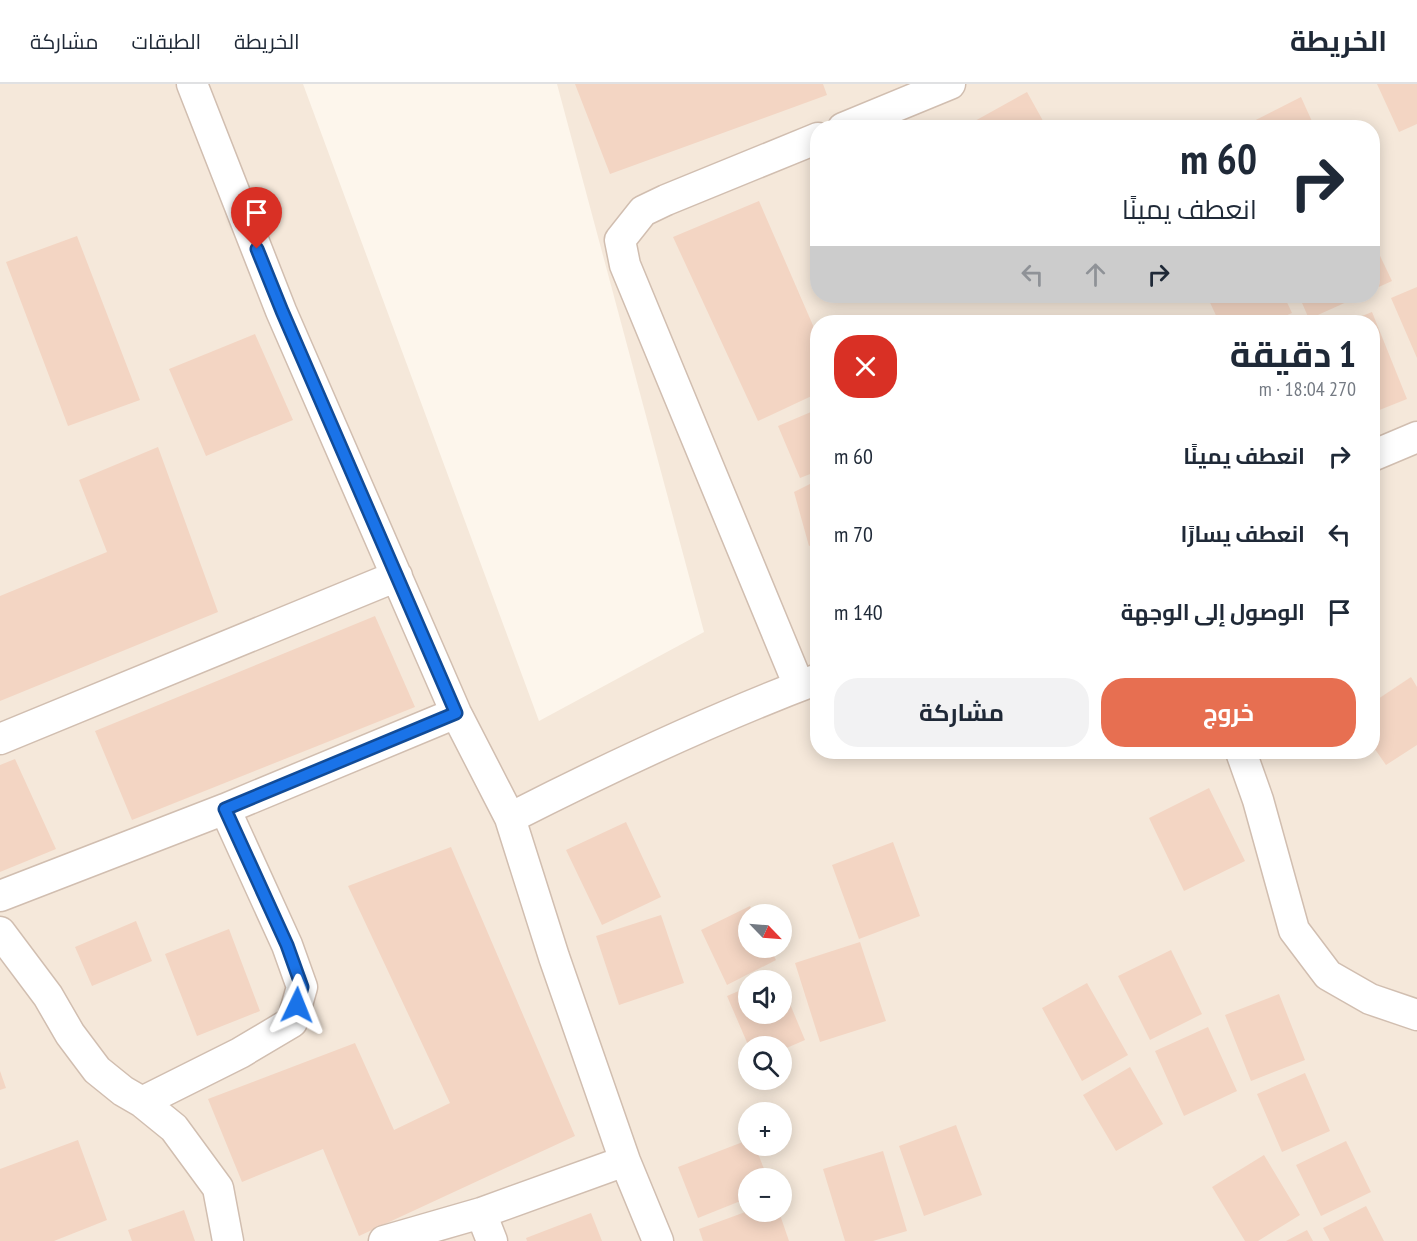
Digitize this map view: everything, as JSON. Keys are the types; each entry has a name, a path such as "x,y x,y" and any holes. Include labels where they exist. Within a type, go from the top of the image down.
{"street":[{"path":"192,84 282,311 456,713 510,818 543,925 625,1161 658,1241"},
{"path":"862,120 950,84"},
{"path":"510,818 718,719 808,682 625,265 620,240 643,211 810,141"},
{"path":"1380,453 1417,437"},
{"path":"0,739 397,576"},
{"path":"0,896 225,809 456,713"},
{"path":"1243,759 1258,800 1294,930 1328,975 1370,999 1417,1015"},
{"path":"142,1102 240,1053 292,1022 297,1005 302,987 287,945 225,809"},
{"path":"0,932 48,996 70,1034 97,1070 174,1128 218,1188 228,1241"},
{"path":"384,1241 481,1213 625,1161"},
{"path":"481,1213 492,1241"}],"shaded area":[{"path":"0,84 303,84 539,721 704,632 557,84 1417,84 1417,1241 0,1241"}],"building":[{"path":"575,84 823,84 827,95 610,174"},
{"path":"1377,84 1417,84 1417,124 1399,132"},
{"path":"1027,92 1043,120 977,120"},
{"path":"1301,97 1311,120 1256,120"},
{"path":"759,201 810,319 810,397 758,421 673,237"},
{"path":"77,236 140,400 68,426 6,262"},
{"path":"1380,256 1392,281 1380,286"},
{"path":"1417,287 1417,358 1391,298"},
{"path":"1210,303 1287,303 1292,313 1287,315 1216,315"},
{"path":"1302,303 1344,303 1318,315 1307,315"},
{"path":"1380,332 1407,399 1380,410"},
{"path":"255,334 293,420 206,456 169,369"},
{"path":"810,412 810,474 800,478 778,426"},
{"path":"158,447 218,612 0,701 0,596 107,552 79,480"},
{"path":"810,484 809,546 794,492"},
{"path":"375,616 415,707 132,820 95,731"},
{"path":"1411,677 1417,687 1417,745 1386,765 1380,756 1380,698"},
{"path":"15,759 56,849 0,872 0,765"},
{"path":"1209,788 1245,861 1184,891 1149,818"},
{"path":"626,822 661,897 602,925 566,850"},
{"path":"893,842 920,916 859,939 832,865"},
{"path":"451,847 575,1136 359,1236 323,1149 242,1182 208,1099 355,1043 394,1130 450,1103 348,886"},
{"path":"738,912 738,958 775,958 776,960 756,970 738,970 738,979 727,985 701,930"},
{"path":"661,915 684,983 619,1005 596,936"},
{"path":"136,921 152,961 92,986 75,947"},
{"path":"229,929 260,1011 197,1036 165,954"},
{"path":"860,942 886,1021 820,1042 795,963"},
{"path":"1171,950 1202,1014 1150,1040 1118,976"},
{"path":"1087,983 1128,1055 1082,1081 1042,1008"},
{"path":"738,991 738,1022 727,996"},
{"path":"1279,994 1305,1060 1251,1081 1225,1015"},
{"path":"792,1009 805,1040 792,1046 792,1036 744,1036 739,1024 792,1024"},
{"path":"1208,1027 1237,1091 1184,1116 1155,1051"},
{"path":"1130,1067 1163,1124 1116,1151 1083,1095"},
{"path":"0,1071 6,1088 0,1090"},
{"path":"1305,1073 1330,1131 1282,1152 1257,1094"},
{"path":"956,1125 982,1195 924,1216 899,1146"},
{"path":"78,1140 107,1220 54,1241 0,1241 0,1169"},
{"path":"1346,1141 1371,1192 1321,1216 1296,1165"},
{"path":"738,1144 738,1156 759,1156 764,1168 738,1168 738,1202 698,1218 678,1167"},
{"path":"883,1151 907,1231 873,1241 845,1241 823,1169"},
{"path":"1264,1155 1300,1215 1258,1241 1245,1241 1212,1187"},
{"path":"1366,1206 1384,1241 1330,1241 1323,1228"},
{"path":"184,1210 195,1241 132,1241 128,1230"},
{"path":"591,1213 602,1241 527,1241 526,1238"},
{"path":"738,1215 738,1222 782,1222 789,1241 703,1241 699,1229"},
{"path":"1307,1230 1313,1241 1286,1241"}],"route":[{"path":"257,249 456,713 225,809 287,945 302,987 297,1005"}]}
